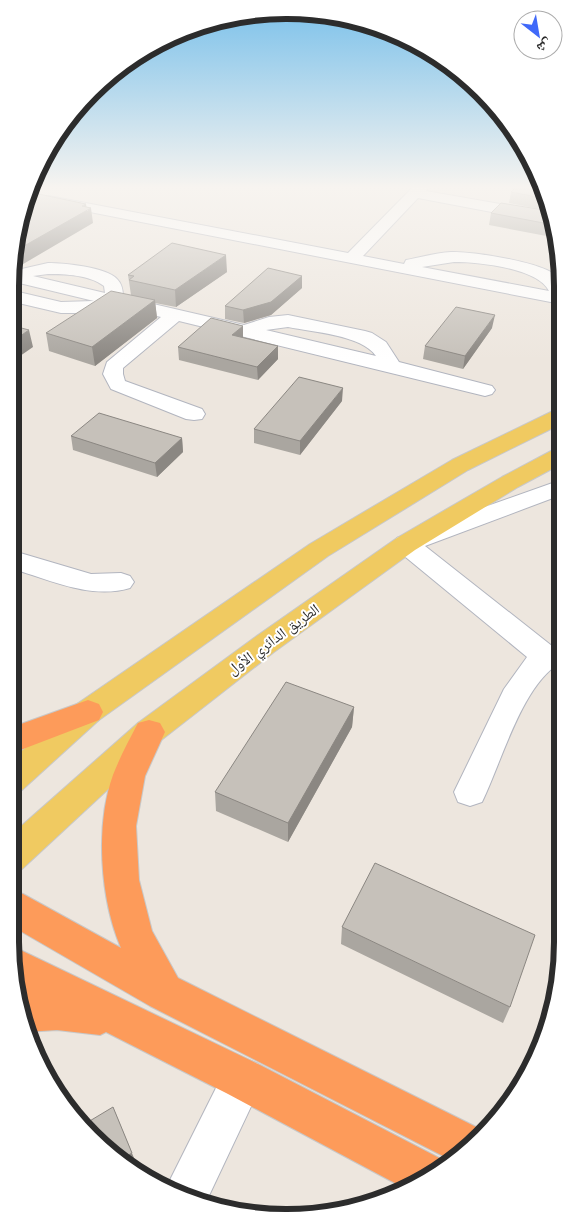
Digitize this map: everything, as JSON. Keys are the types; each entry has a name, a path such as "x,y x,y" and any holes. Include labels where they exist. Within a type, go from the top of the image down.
{"highway":[{"path":"19,738 88,712"},
{"path":"149,732 129,776 119,826 121,880 135,936 164,992"},
{"path":"19,911 164,992 463,1143"},
{"path":"20,969 243,1079 421,1173"},
{"path":"28,1012 57,1010 120,1017"}],"main road":[{"path":"19,772 88,712 319,550 460,465 554,419"},
{"name":"الطريق الدائري الأول","path":"19,850 149,732 264,645 406,544 510,482 554,459"}],"street":[{"path":"287,245 554,297"},
{"path":"352,258 365,245"},
{"path":"396,267 452,257 473,258 528,269 541,274 552,281 554,285"},
{"path":"19,283 112,301 244,331 269,323 288,321 365,337 379,346 392,366 485,390"},
{"path":"175,315 114,366 112,372 113,379 118,385 194,414"},
{"path":"406,544 554,490"},
{"path":"406,544 554,658"},
{"path":"19,561 91,583 121,582"},
{"path":"470,792 521,684 535,665 554,658"},
{"path":"188,1190 243,1079"}],"building":[{"path":"169,245 182,245 226,255 175,290 129,280 134,276 128,275"},
{"path":"268,268 302,276 271,302 243,310 225,306"},
{"path":"111,291 155,300 92,347 46,333"},
{"path":"456,307 495,315 465,356 425,346"},
{"path":"211,318 243,326 232,335 278,346 257,367 178,347"},
{"path":"19,327 29,330 19,337"},
{"path":"299,377 343,388 300,441 254,429"},
{"path":"99,413 182,438 155,463 71,436"},
{"path":"286,682 354,707 288,823 215,792"},
{"path":"375,863 535,935 510,1007 342,927"},
{"path":"113,1107 132,1153 127,1156 124,1154 88,1122"}]}
